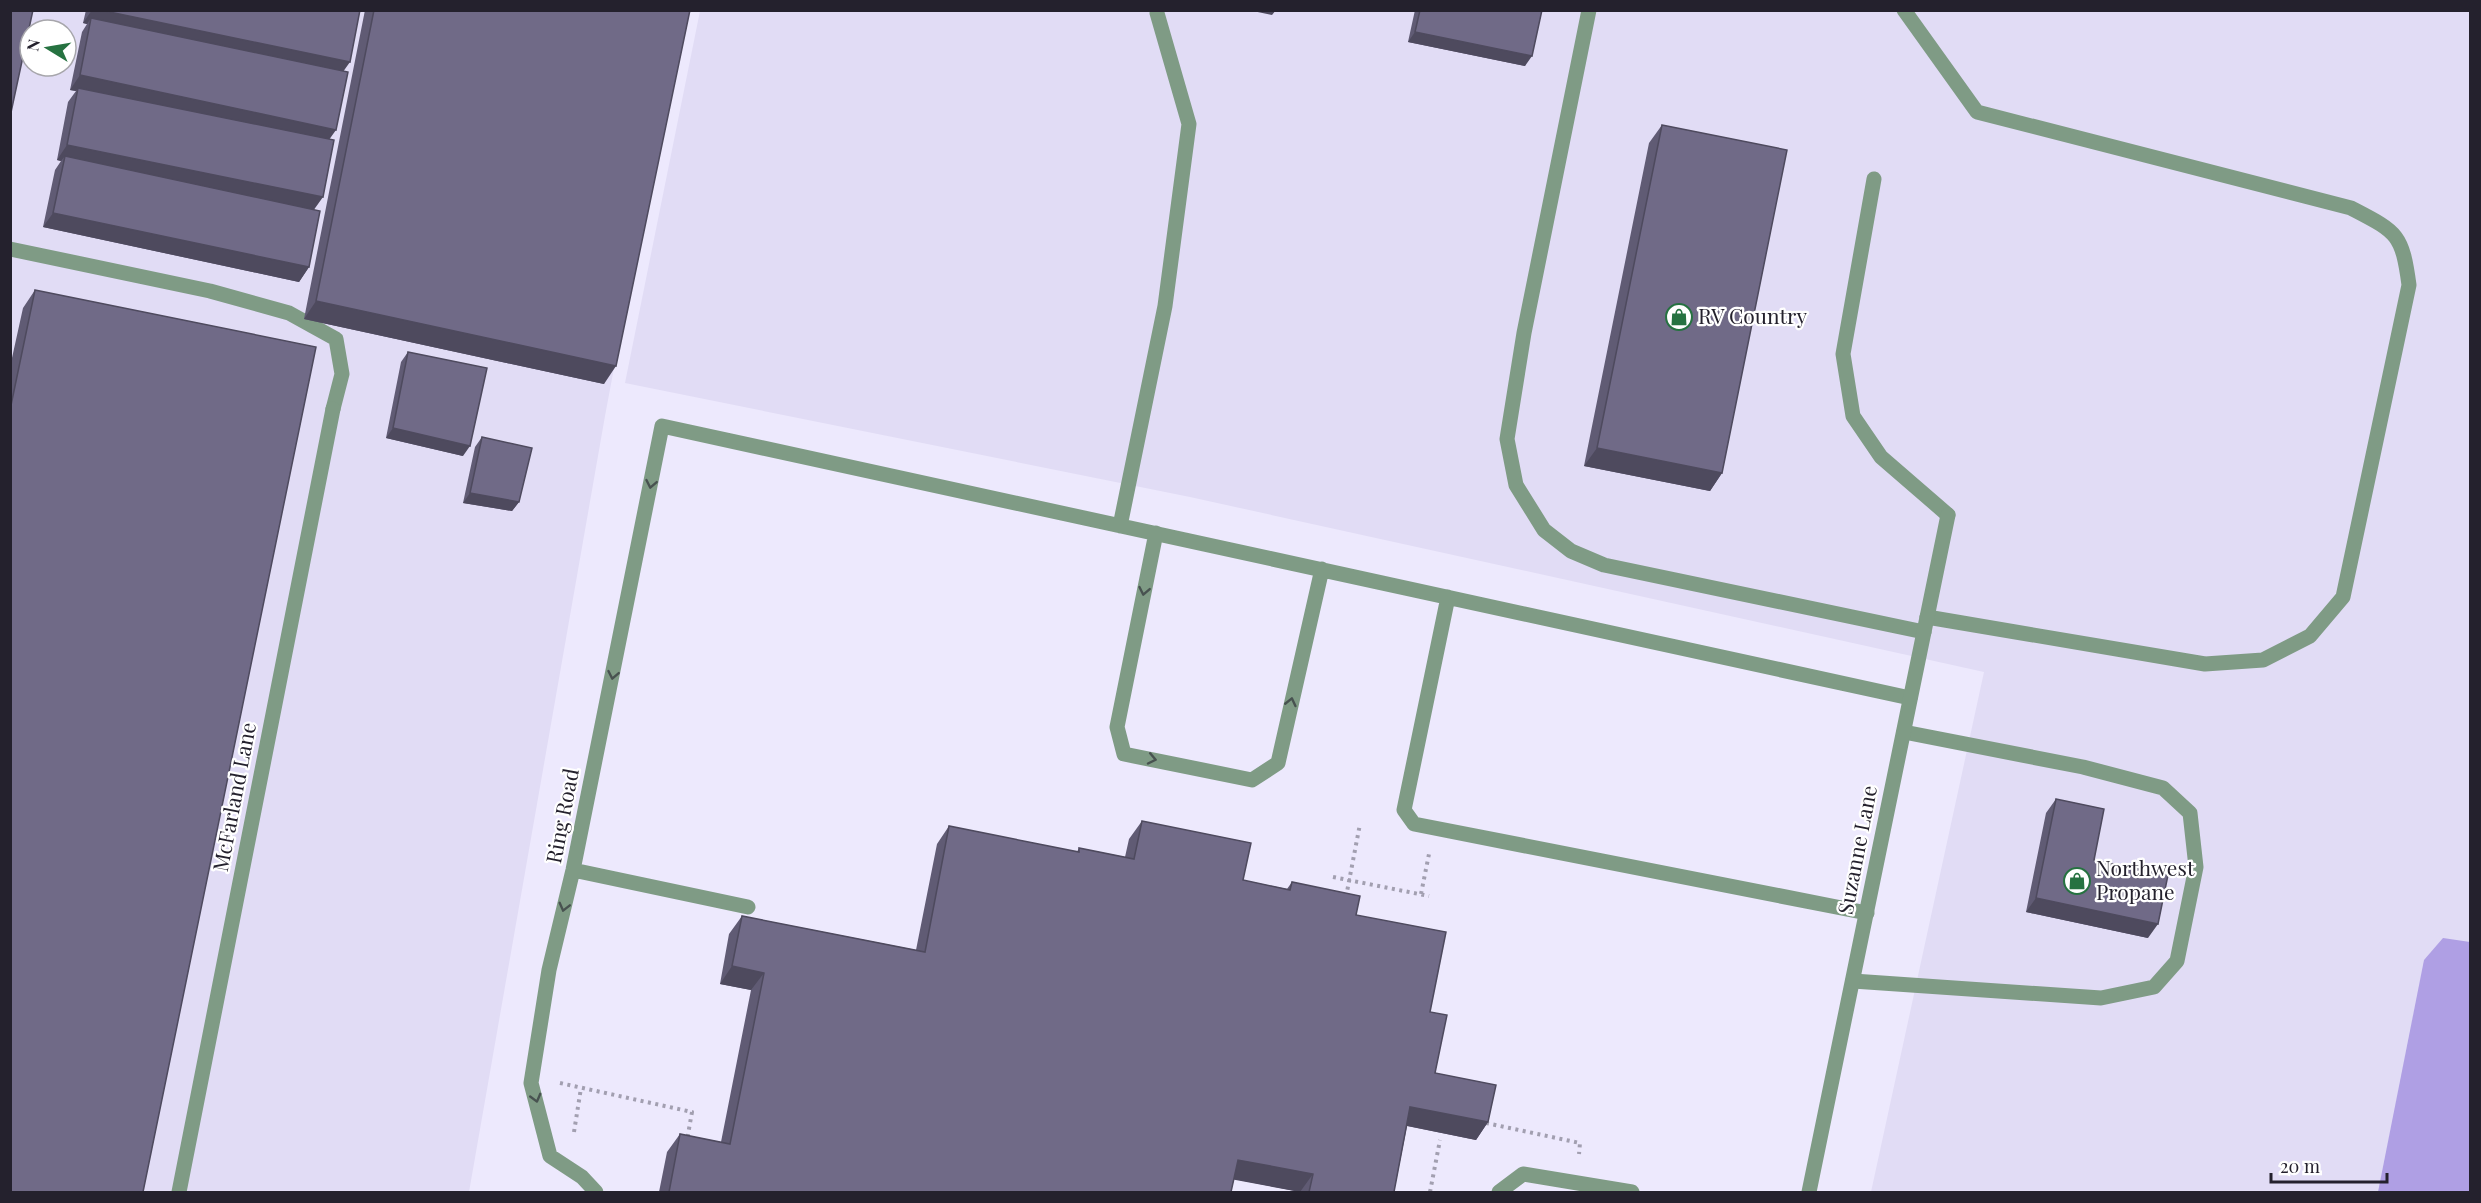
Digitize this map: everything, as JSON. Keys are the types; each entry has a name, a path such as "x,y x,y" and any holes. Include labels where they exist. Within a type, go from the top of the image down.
{"street":[{"path":"1589,10 1524,333 1508,439 1516,485 1544,530 1571,551 1604,565 1925,624 2205,664 2263,660 2310,636 2343,597 2409,285 2405,254 2391,229 2351,208 1977,112 1904,10"},
{"path":"1157,13 1189,124 1165,306 1120,526 1910,698"},
{"name":"Suzanne Lane","path":"1809,1192 1948,515 1881,457 1853,416 1843,354 1874,179"},
{"name":"McFarland Lane","path":"10,249 210,291 289,313 336,339 342,374 333,409 179,1192"},
{"name":"Ring Road","path":"596,1192 582,1177 550,1156 531,1083 549,970 573,870 662,426 1120,526"},
{"path":"1156,534 1117,726 1124,754 1252,780 1278,763 1322,569"},
{"path":"1448,597 1404,810 1414,824 1867,913"},
{"path":"1853,981 2101,998 2154,987 2177,961 2196,867 2190,813 2163,788 2083,767 1904,732"},
{"path":"573,870 748,907"},
{"path":"1499,1192 1522,1174 1632,1192"}],"path":[{"path":"1345,902 1360,824"},
{"path":"1421,894 1429,852"},
{"path":"1333,877 1429,896"},
{"path":"536,1099 543,1080 692,1113 686,1144"},
{"path":"573,1138 581,1088"},
{"path":"1486,1123 1580,1143 1579,1154"},
{"path":"1430,1192 1440,1140"}],"shaded area":[{"path":"10,11 681,11 605,416 469,1192 11,1192"},
{"path":"700,11 2470,11 2470,1192 1871,1192 1984,672 1190,497 625,383"},
{"path":"2443,938 2470,942 2470,1192 2378,1192 2424,960"}],"building":[{"path":"10,10 33,10 31,18 18,18 18,78 10,117"},
{"path":"100,10 360,10 350,62"},
{"path":"374,10 690,10 616,366 316,301"},
{"path":"1420,10 1542,10 1532,56 1415,32"},
{"path":"91,18 348,72 336,130 80,75"},
{"path":"78,88 334,140 323,197 67,145"},
{"name":"RV Country","path":"1662,125 1787,150 1722,473 1597,448"},
{"path":"65,156 320,211 309,267 53,213"},
{"path":"35,290 316,347 143,1192 10,1192 10,410"},
{"path":"408,352 487,368 470,446 393,428"},
{"path":"482,437 532,448 519,502 470,493"},
{"name":"Northwest Propane","path":"2056,799 2104,809 2094,860 2168,875 2158,924 2036,898"},
{"path":"1142,821 1251,843 1243,880 1290,890 1292,882 1360,896 1356,915 1446,932 1430,1012 1447,1015 1435,1073 1496,1085 1488,1122 1410,1107 1394,1192 1309,1192 1313,1174 1238,1160 1231,1192 669,1192 680,1134 730,1144 764,973 732,966 742,916 925,952 949,826 1079,852 1079,848 1134,859"}],"place":[{"name":"RV Country","path":"1679,317"},
{"name":"Northwest Propane","path":"2077,881"}]}
